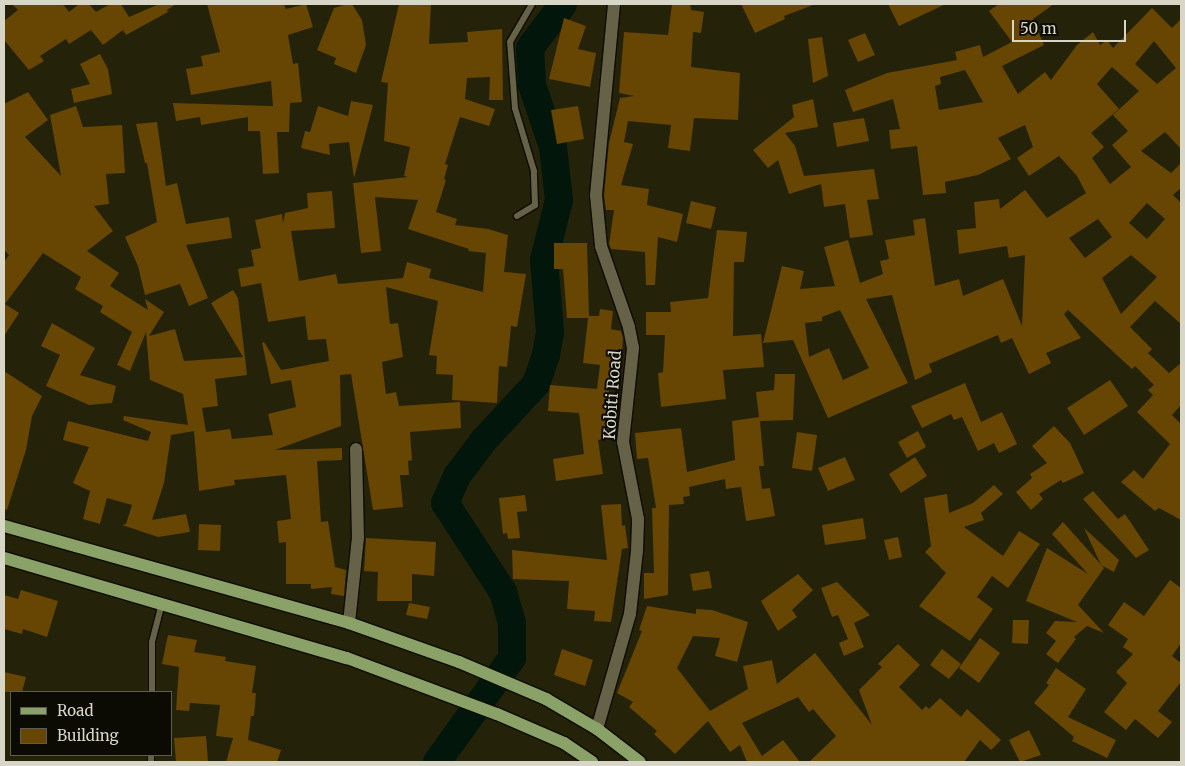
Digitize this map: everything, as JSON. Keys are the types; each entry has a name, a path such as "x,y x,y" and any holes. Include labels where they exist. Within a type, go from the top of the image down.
{"main road":[{"path":"4,526 349,623 460,662 513,683 597,729 640,762"},
{"path":"4,558 162,602 347,658 497,714 564,743 592,762"}],"street":[{"name":"Kobiti Road","path":"597,729 630,614 637,552 638,519 624,442 633,348 629,327 601,246 596,196 614,4"},
{"path":"349,623 358,538 356,449"}],"lane":[{"path":"517,216 535,205 535,196 534,172 515,108 510,42 532,4"},
{"path":"152,691 152,642 162,602"}],"building":[{"path":"12,4 63,4 69,12 79,4 89,4 96,12 110,4 121,4 129,17 159,4 176,4 167,10 168,12 126,35 123,30 103,45 91,30 69,44 66,39 40,56 44,61 29,70 4,40 4,21 18,10"},
{"path":"207,4 284,4 286,9 306,4 313,27 288,35 293,64 298,63 302,102 290,103 289,132 277,132 279,173 263,174 260,131 248,131 248,117 201,125 200,117 176,121 173,103 273,106 271,81 191,95 186,69 203,66 201,56 220,52"},
{"path":"352,4 362,20 366,45 356,73 334,64 336,58 317,50 334,8"},
{"path":"399,4 431,4 429,44 468,42 467,32 502,29 503,100 489,100 490,77 467,78 465,99 495,109 489,126 460,117 445,164 448,165 444,179 446,180 436,212 457,219 455,225 488,229 508,235 504,272 526,274 517,327 511,326 507,367 499,366 497,403 452,400 453,375 436,374 437,356 429,355 438,301 386,287 390,324 398,323 403,357 382,362 386,394 396,392 399,406 460,402 461,428 410,432 412,460 408,461 409,475 400,475 403,507 373,510 351,374 340,375 341,426 275,450 342,448 342,460 317,461 321,522 328,521 335,567 346,570 344,596 331,594 332,587 311,589 311,584 286,584 286,542 279,543 277,521 291,519 286,475 234,480 235,485 199,491 194,431 171,435 164,483 152,520 186,514 190,532 158,537 122,525 126,524 132,505 107,498 100,524 83,519 90,491 73,483 89,447 63,440 68,421 148,441 151,432 123,420 124,416 188,425 183,394 150,380 146,332 130,371 117,365 132,332 100,312 103,306 75,289 81,277 43,253 5,304 19,313 4,336 4,262 9,255 4,250 4,104 28,92 48,120 25,137 61,176 50,115 76,106 83,127 122,125 125,173 106,174 109,204 94,206 113,231 87,251 119,273 110,286 148,310 145,299 164,312 149,336 175,329 184,361 243,357 211,303 233,290 238,298 247,375 215,379 218,406 202,408 206,432 230,429 232,439 273,435 268,414 296,407 291,380 271,384 262,343 264,342 281,370 329,361 326,339 308,340 305,316 268,322 261,283 241,287 238,269 254,266 251,250 261,248 255,220 282,214 283,223 285,213 308,208 307,193 332,191 335,228 291,231 299,281 336,274 338,284 403,278 407,262 431,269 429,278 483,292 486,253 468,251 469,249 408,229 418,200 375,197 381,251 361,253 353,183 408,177 404,176 410,147 384,141 388,83 381,82"},
{"path":"672,4 690,4 691,10 704,12 701,33 693,32 691,67 740,73 738,120 694,118 690,151 668,148 671,125 628,121 624,142 633,144 621,185 649,189 647,205 683,214 677,242 658,237 655,285 646,285 645,252 611,249 609,244 614,210 606,210 604,195 609,143 620,98 634,96 619,93 624,32 668,35"},
{"path":"741,4 813,5 784,16 785,19 755,33"},
{"path":"888,4 946,4 899,26"},
{"path":"999,4 1054,4 1033,19 1044,45 1002,66 1018,94 1045,72 1051,80 1077,45 1093,32 1100,45 1107,40 1113,48 1152,8 1172,28 1181,19 1181,149 1165,132 1141,151 1171,173 1181,163 1181,188 1173,195 1181,203 1181,324 1155,301 1130,327 1152,349 1148,353 1169,373 1181,363 1181,405 1172,415 1181,424 1181,520 1159,508 1155,511 1121,482 1134,470 1143,479 1170,444 1137,412 1153,395 1148,390 1154,385 1135,366 1132,369 1068,310 1064,314 1081,338 1046,353 1051,363 1029,374 1012,338 1001,343 998,335 929,364 932,372 915,380 892,295 866,299 908,383 828,418 793,340 763,343 782,266 804,271 800,289 835,286 824,247 848,240 860,283 883,274 880,261 889,259 885,240 915,235 913,220 925,218 935,286 959,279 963,296 1003,279 1022,326 1025,255 1009,258 1007,246 959,254 957,230 976,228 974,202 999,199 1000,209 1025,190 1047,218 1086,193 1077,176 1059,156 1029,176 1017,158 1033,147 1025,125 998,138 1011,159 978,175 945,182 946,193 923,195 917,146 891,149 889,130 900,129 893,99 853,112 845,90 887,73 957,60 955,52 980,45 983,57 1012,42 989,11","holes":["1154,41 1176,68 1157,84 1135,64","1112,67 1139,91 1113,115 1128,131 1112,145 1131,167 1110,184 1092,158 1104,147 1091,133 1119,109 1097,84","965,70 983,102 939,110 935,86 941,84 940,77","1147,203 1165,219 1147,239 1129,223","1098,219 1112,237 1085,258 1069,238","1131,255 1157,277 1121,314 1102,278","840,310 869,368 843,380 829,348 809,357 805,323 822,321 822,317"]},
{"path":"564,18 586,26 578,49 596,53 590,87 549,79"},
{"path":"865,33 875,55 858,62 848,40"},
{"path":"822,37 828,76 813,83 808,39"},
{"path":"100,54 108,69 112,94 74,103 71,89 90,84 80,64"},
{"path":"813,99 818,127 785,133 795,146 804,176 874,169 879,199 867,200 873,235 850,238 845,204 824,207 821,184 789,194 778,160 768,168 753,150 794,117 792,105"},
{"path":"351,101 373,105 354,178 349,142 329,144 330,155 301,148 305,131 310,132 318,106 348,116"},
{"path":"578,106 584,139 557,144 551,110"},
{"path":"864,118 869,141 837,147 833,123"},
{"path":"157,122 166,186 177,183 186,224 229,217 232,238 186,245 208,298 189,306 180,284 145,295 138,266 125,237 157,222 147,163 145,163 136,124"},
{"path":"691,201 716,207 711,229 686,223"},
{"path":"717,230 747,232 744,262 734,262 733,336 761,334 764,367 723,370 726,399 661,407 658,373 663,372 665,335 646,335 646,312 671,312 670,302 708,298"},
{"path":"554,243 587,243 589,316 599,316 600,309 613,311 611,329 621,331 623,338 621,365 613,364 609,392 611,439 598,440 603,474 556,481 553,459 584,454 579,413 548,411 550,385 597,389 600,365 583,363 588,318 567,318 563,269 554,269"},
{"path":"52,323 95,348 80,375 116,386 112,403 89,405 46,386 60,355 41,346"},
{"path":"4,371 42,396 32,416 26,450 7,510 4,509"},
{"path":"775,374 795,374 793,420 760,421 764,466 759,466 762,489 770,488 775,516 746,521 741,487 726,489 725,479 689,487 690,496 683,497 684,504 669,505 668,595 644,599 644,573 654,573 652,508 656,508 648,458 637,459 635,433 681,428 687,472 735,460 732,421 759,417 756,392 774,390"},
{"path":"1110,380 1128,406 1084,435 1067,408"},
{"path":"965,383 981,422 1002,412 1017,444 999,453 994,443 978,451 962,417 954,420 951,414 922,428 911,406"},
{"path":"1054,426 1070,443 1084,473 1063,483 1061,480 1039,494 1043,499 1031,510 1016,492 1032,478 1030,474 1047,463 1032,446"},
{"path":"918,431 926,447 907,458 898,442"},
{"path":"797,432 817,435 812,471 792,468"},
{"path":"845,457 855,480 828,491 818,468"},
{"path":"915,457 927,476 901,493 889,474"},
{"path":"994,485 1003,494 981,513 984,520 964,527 1003,556 1019,531 1040,544 1008,588 992,576 977,597 993,609 970,641 919,606 946,573 925,552 931,546 924,498 947,494 949,513 973,503"},
{"path":"1093,491 1118,519 1125,514 1149,550 1136,558 1083,499"},
{"path":"525,495 527,511 517,512 520,538 508,539 507,533 503,534 499,498"},
{"path":"621,504 622,526 625,525 628,548 622,549 611,622 594,621 595,611 567,609 569,581 513,579 512,550 607,560 601,505"},
{"path":"863,518 866,539 825,545 822,525"},
{"path":"1063,522 1104,568 1078,605 1104,633 1087,626 1074,637 1076,639 1058,663 1046,654 1056,641 1046,633 1055,621 1077,622 1026,601 1047,548 1088,574 1052,534"},
{"path":"199,524 221,525 220,551 198,550"},
{"path":"1084,528 1119,560 1114,572 1101,565"},
{"path":"898,537 902,557 889,560 884,540"},
{"path":"366,538 436,542 434,576 412,574 412,601 377,601 378,572 364,571"},
{"path":"709,571 712,588 693,591 690,574"},
{"path":"798,574 813,590 792,610 797,617 778,631 761,601"},
{"path":"1170,580 1181,588 1181,643 1172,656 1181,663 1181,682 1158,711 1172,722 1158,738 1135,719 1126,730 1104,712 1127,683 1116,672 1133,654 1123,647 1128,639 1108,625 1124,602 1144,616"},
{"path":"837,582 870,615 854,623 864,647 844,656 839,643 848,639 838,615 832,617 821,588"},
{"path":"21,590 58,601 47,637 23,629 22,634 4,629 4,595 18,599"},
{"path":"409,603 430,607 427,619 406,615"},
{"path":"647,606 696,614 696,609 712,610 748,622 737,662 715,656 720,638 693,636 677,668 710,711 748,689 743,666 772,660 777,684 815,653 872,725 859,690 882,667 878,664 898,644 920,665 899,687 922,710 926,706 929,709 940,698 961,717 967,709 1001,740 991,750 980,740 964,762 809,762 836,736 813,709 809,712 798,697 742,723 762,756 783,740 800,762 747,762 740,745 730,752 708,721 675,754 654,734 657,731 629,707 633,702 617,693 642,631 639,630"},
{"path":"1013,620 1029,620 1028,644 1012,643"},
{"path":"168,635 197,640 194,652 226,657 225,661 256,666 252,693 256,693 254,716 251,716 248,740 281,750 277,762 226,762 233,738 216,736 220,705 190,703 189,711 176,710 179,667 162,664"},
{"path":"980,638 1000,653 979,683 959,668"},
{"path":"562,649 593,660 585,686 554,675"},
{"path":"942,649 961,664 949,679 930,665"},
{"path":"1056,668 1086,689 1068,717 1116,740 1107,758 1072,741 1074,737 1034,703 1049,685 1046,683"},
{"path":"4,672 26,677 22,691 4,692"},
{"path":"1029,730 1041,755 1020,762 1009,740"},
{"path":"206,736 208,762 176,762 174,738"}],"waterway":[{"path":"437,762 512,658 512,623 503,592 445,503 457,476 484,440 536,384 546,355 550,332 544,260 559,200 553,147 532,85 530,48 563,4"}]}
